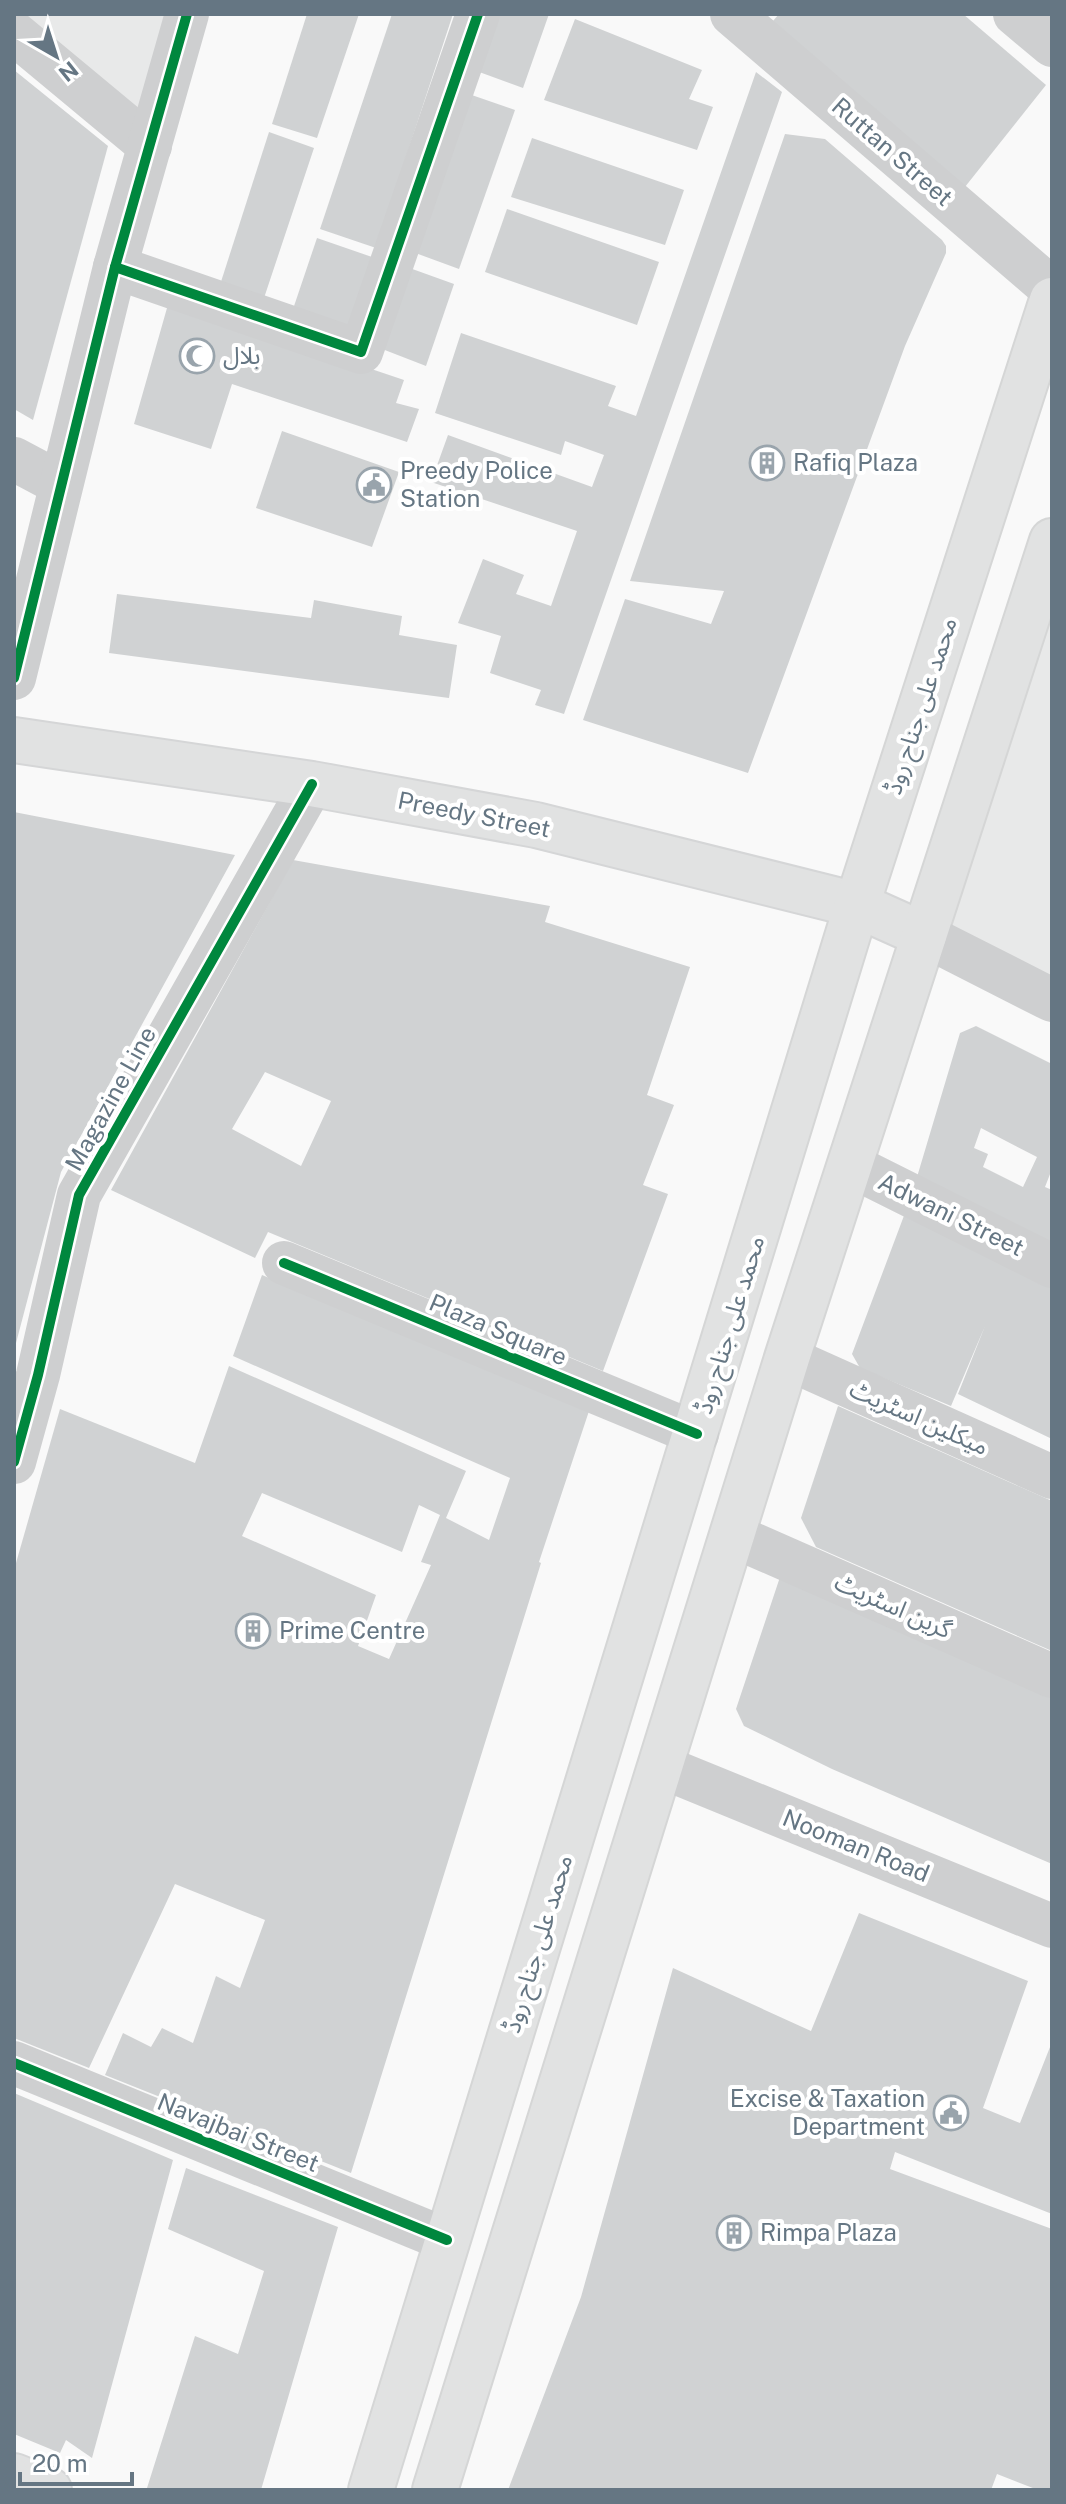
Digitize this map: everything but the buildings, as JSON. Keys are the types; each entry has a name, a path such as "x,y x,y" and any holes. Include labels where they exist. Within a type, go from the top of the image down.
{"main road":[{"name":"محمد علی جناح روڈ","path":"371,2490 857,905 1052,300"},
{"path":"435,2490 787,1358 1052,541"},
{"name":"Preedy Street","path":"14,740 312,784 536,825 857,905 924,935"},
{"path":"14,2476 49,2490"}],"street":[{"path":"14,678 115,267 187,14"},
{"path":"115,267 361,352 478,14"},
{"name":"Ruttan Street","path":"732,14 1052,289"},
{"path":"1015,14 1052,45"},
{"path":"14,33 150,146"},
{"path":"14,459 61,484"},
{"name":"Magazine Line","path":"14,1462 26,1369 79,1195 312,784"},
{"path":"924,935 1052,1000"},
{"name":"Adwani Street","path":"850,1165 1052,1266"},
{"name":"Plaza Square","path":"284,1263 697,1434"},
{"name":"میکلین اسٹریٹ","path":"787,1358 1052,1477"},
{"name":"گرین اسٹریٹ","path":"734,1536 1052,1676"},
{"name":"Nooman Road","path":"660,1766 1052,1926"},
{"name":"Navajbai Street","path":"14,2063 447,2240"}],"shaded area":[{"path":"14,14 187,14 150,146"},
{"path":"1052,541 1052,1000 924,935"}],"cycle path":[{"path":"14,678 115,267 187,14"},
{"path":"115,267 361,352 478,14"},
{"path":"14,1462 38,1375 79,1195 312,784"},
{"path":"284,1263 697,1434"},
{"path":"14,2063 447,2240"}],"place":[{"name":"بلال","path":"197,356"},
{"name":"Rafiq Plaza","path":"767,463"},
{"name":"Preedy Police Station","path":"374,485"},
{"name":"Prime Centre","path":"253,1631"},
{"name":"Excise & Taxation Department","path":"951,2113"},
{"name":"Rimpa Plaza","path":"734,2233"}]}
